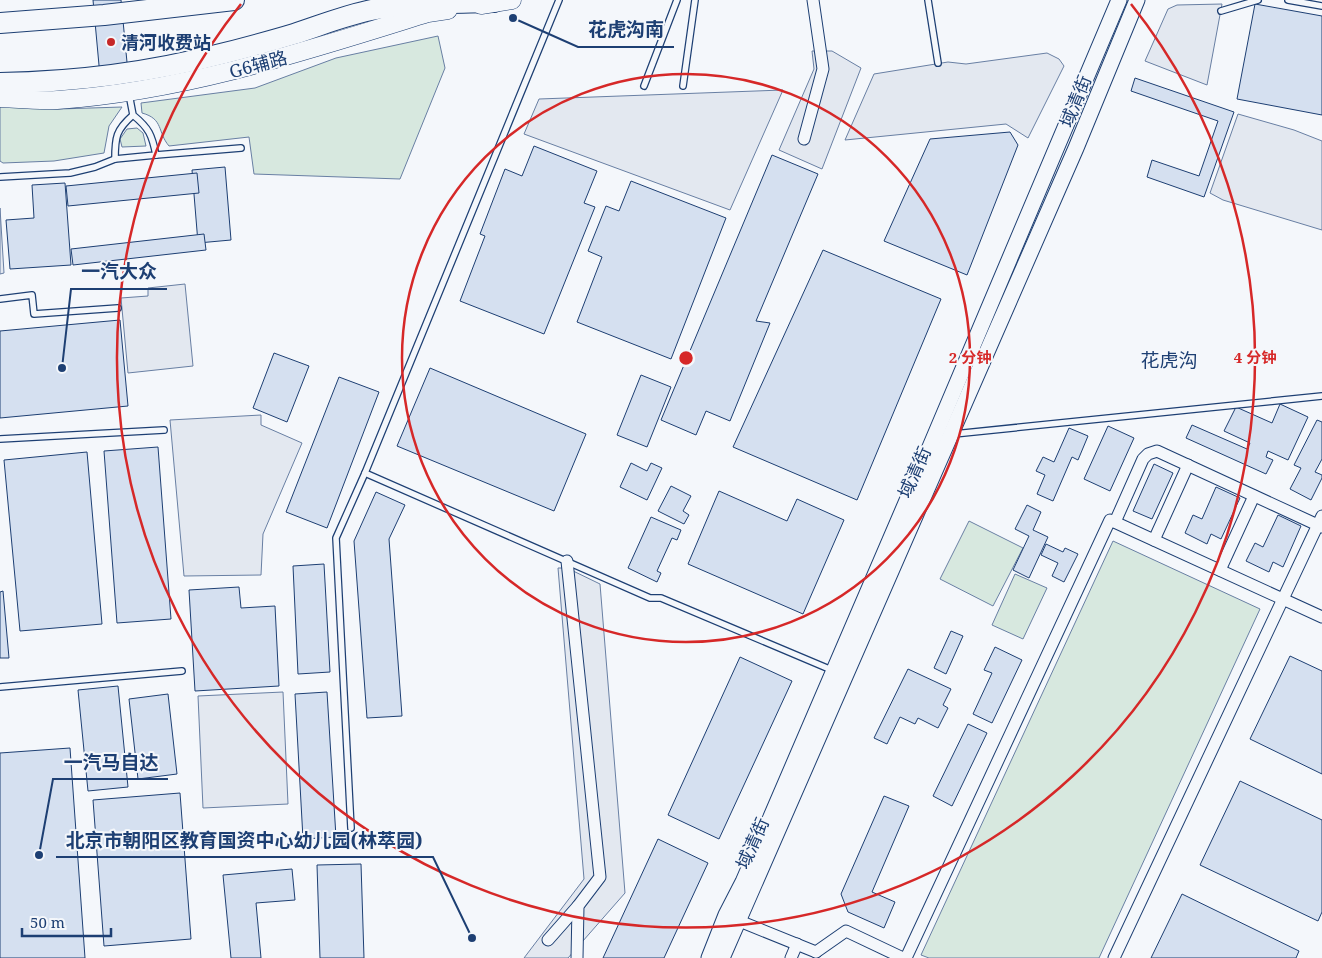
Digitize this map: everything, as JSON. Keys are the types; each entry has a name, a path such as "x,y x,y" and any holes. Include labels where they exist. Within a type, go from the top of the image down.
{"highway":[{"path":"0,22 104,15 234,0"},
{"path":"0,83 70,79 155,69 232,51 294,34 354,14 378,9 415,3 503,1"}],"main road":[{"name":"G6辅路","path":"0,98 55,100 161,87 244,69 428,13 503,1"}],"street":[{"path":"804,139 823,69 812,0"},
{"name":"域清街","path":"839,673 934,436 1118,0"},
{"name":"域清街","path":"722,958 743,882 951,434 1076,148 1137,0"},
{"path":"1114,958 1320,523 1254,496 1157,451 1148,454 1143,459 1115,522"},
{"path":"1154,540 1188,465"},
{"path":"1220,570 1254,496"},
{"path":"732,918 797,944 816,955 846,931 904,958 1110,520 1322,617"},
{"path":"548,940 600,877 567,561"},
{"path":"578,906 578,958"},
{"name":"域清街","path":"709,958 732,918"},
{"path":"791,958 797,944"}],"lane":[{"path":"351,828 336,538 366,473 559,0"},
{"path":"644,86 677,0"},
{"path":"683,86 694,0"},
{"path":"928,0 938,64"},
{"path":"1221,11 1258,0"},
{"path":"1288,0 1322,6"},
{"path":"129,92 133,115 145,125 152,138 156,155"},
{"path":"115,159 115,142 121,126 133,115"},
{"path":"0,176 70,173 95,167 115,159 241,148"},
{"path":"0,299 32,295 34,314 118,308"},
{"path":"934,436 1322,396"},
{"path":"0,439 164,430"},
{"path":"366,473 650,598 661,598 839,673"},
{"path":"0,687 182,672"}],"shaded area":[{"path":"1222,4 1207,85 1145,61 1168,9 1177,5"},
{"path":"438,36 445,68 400,179 254,174 249,137 169,146 157,122 142,113 141,103 255,88 336,58"},
{"path":"812,51 832,51 861,68 822,169 779,150 814,69"},
{"path":"1047,53 1059,59 1064,66 1028,138 1006,124 845,140 874,74 948,62 966,64"},
{"path":"783,90 730,210 524,134 539,99"},
{"path":"0,106 59,109 122,107 109,126 104,153 54,161 3,163 0,161"},
{"path":"1238,114 1294,130 1322,141 1322,230 1223,200 1210,193"},
{"path":"137,128 143,133 146,146 122,147 120,139 127,129"},
{"path":"0,208 4,273 0,274"},
{"path":"185,284 193,366 128,373 121,298 148,296 148,288"},
{"path":"261,415 261,425 302,443 263,534 261,575 184,576 170,420"},
{"path":"969,521 1023,548 993,606 940,579"},
{"path":"1113,541 1260,609 1099,958 929,958 921,955"},
{"path":"558,568 567,568 600,584 625,893 568,958 524,958 584,879"},
{"path":"1015,574 1047,588 1023,639 992,625"},
{"path":"283,692 288,804 203,808 198,696"}],"building":[{"name":"清河收费站","path":"93,0 121,0 129,83 101,87"},
{"path":"1255,4 1322,16 1322,115 1237,99"},
{"path":"1135,78 1234,112 1204,197 1147,177 1152,160 1199,176 1218,121 1131,91"},
{"path":"1010,132 1018,145 967,275 884,241 930,139"},
{"path":"534,146 597,171 584,203 595,207 544,334 460,301 485,236 480,234 505,169 522,176"},
{"path":"772,155 818,174 756,321 770,323 730,421 706,411 696,435 661,420"},
{"path":"225,167 231,240 198,243 192,170"},
{"path":"197,173 199,193 68,206 66,186"},
{"path":"631,181 726,218 671,359 577,322 602,257 588,251 606,206 619,211"},
{"path":"65,183 71,265 10,269 6,220 34,218 32,185"},
{"path":"204,234 206,250 73,265 71,249"},
{"path":"823,250 941,299 857,500 733,447"},
{"path":"120,320 128,406 0,418 0,331"},
{"path":"274,353 309,366 287,422 253,408"},
{"path":"430,368 586,434 554,511 397,446"},
{"path":"641,375 671,387 647,447 617,435"},
{"path":"339,377 379,392 327,528 286,512"},
{"path":"1280,404 1308,417 1288,460 1268,451 1266,457 1273,460 1266,474 1186,438 1192,425 1247,449 1250,443 1224,431 1236,407 1272,423"},
{"path":"1317,420 1322,422 1322,459 1315,472 1322,475 1322,478 1311,500 1290,489 1301,468 1294,465"},
{"path":"1108,426 1134,438 1110,491 1084,479"},
{"path":"1069,428 1088,436 1078,460 1072,457 1053,501 1037,494 1045,475 1036,471 1043,457 1054,462"},
{"path":"158,447 171,619 117,623 104,451"},
{"path":"87,452 102,624 20,631 4,460"},
{"path":"631,463 647,471 651,463 662,468 647,500 620,487"},
{"path":"1154,464 1173,473 1152,519 1133,511"},
{"path":"671,486 691,496 683,511 689,515 684,524 658,511"},
{"path":"1216,487 1240,498 1221,539 1211,534 1207,544 1185,533 1193,515 1202,519"},
{"path":"719,491 787,521 797,499 844,520 803,614 688,564"},
{"path":"376,492 405,505 389,539 402,716 367,718 354,541"},
{"path":"1027,505 1041,512 1033,530 1048,537 1029,578 1013,570 1029,536 1015,529"},
{"path":"1278,515 1301,526 1283,567 1273,562 1269,572 1246,561 1255,543 1263,547"},
{"path":"651,517 681,530 677,540 672,538 657,571 661,573 657,582 628,568"},
{"path":"1046,544 1063,552 1065,548 1078,554 1064,582 1052,576 1058,563 1041,555"},
{"path":"324,564 330,672 298,674 293,566"},
{"path":"239,587 241,608 275,606 279,686 195,691 189,590"},
{"path":"3,591 9,658 0,658 0,592"},
{"path":"951,631 963,636 946,674 934,668"},
{"path":"995,647 1022,660 992,723 973,714 992,673 984,670"},
{"path":"1290,656 1322,671 1322,774 1250,739"},
{"path":"740,657 792,681 719,839 668,815"},
{"path":"908,669 951,689 943,705 948,708 938,728 918,718 915,724 900,717 887,744 874,738"},
{"path":"118,686 128,787 88,791 78,690"},
{"path":"327,692 336,837 303,839 295,694"},
{"path":"168,694 177,774 138,779 129,699"},
{"path":"968,724 987,733 952,806 933,796"},
{"path":"70,748 85,958 0,958 0,753"},
{"path":"1240,781 1322,820 1322,912 1318,921 1200,865"},
{"path":"180,793 191,939 104,946 93,800"},
{"path":"884,796 909,806 872,892 895,902 884,928 848,912 841,894"},
{"path":"658,839 708,863 664,958 603,958"},
{"path":"361,864 364,958 320,958 317,865"},
{"path":"292,869 295,900 256,903 261,958 231,958 223,875"},
{"path":"1182,894 1299,951 1296,958 1151,958"}],"place":[{"name":"花虎沟南","path":"513,18"},
{"name":"清河收费站","path":"111,42"},
{"name":"一汽大众","path":"62,368"},
{"name":"一汽马自达","path":"39,855"},
{"name":"北京市朝阳区教育国资中心幼儿园(林萃园)","path":"472,938"}],"district":[{"name":"花虎沟","path":"1169,360"}]}
